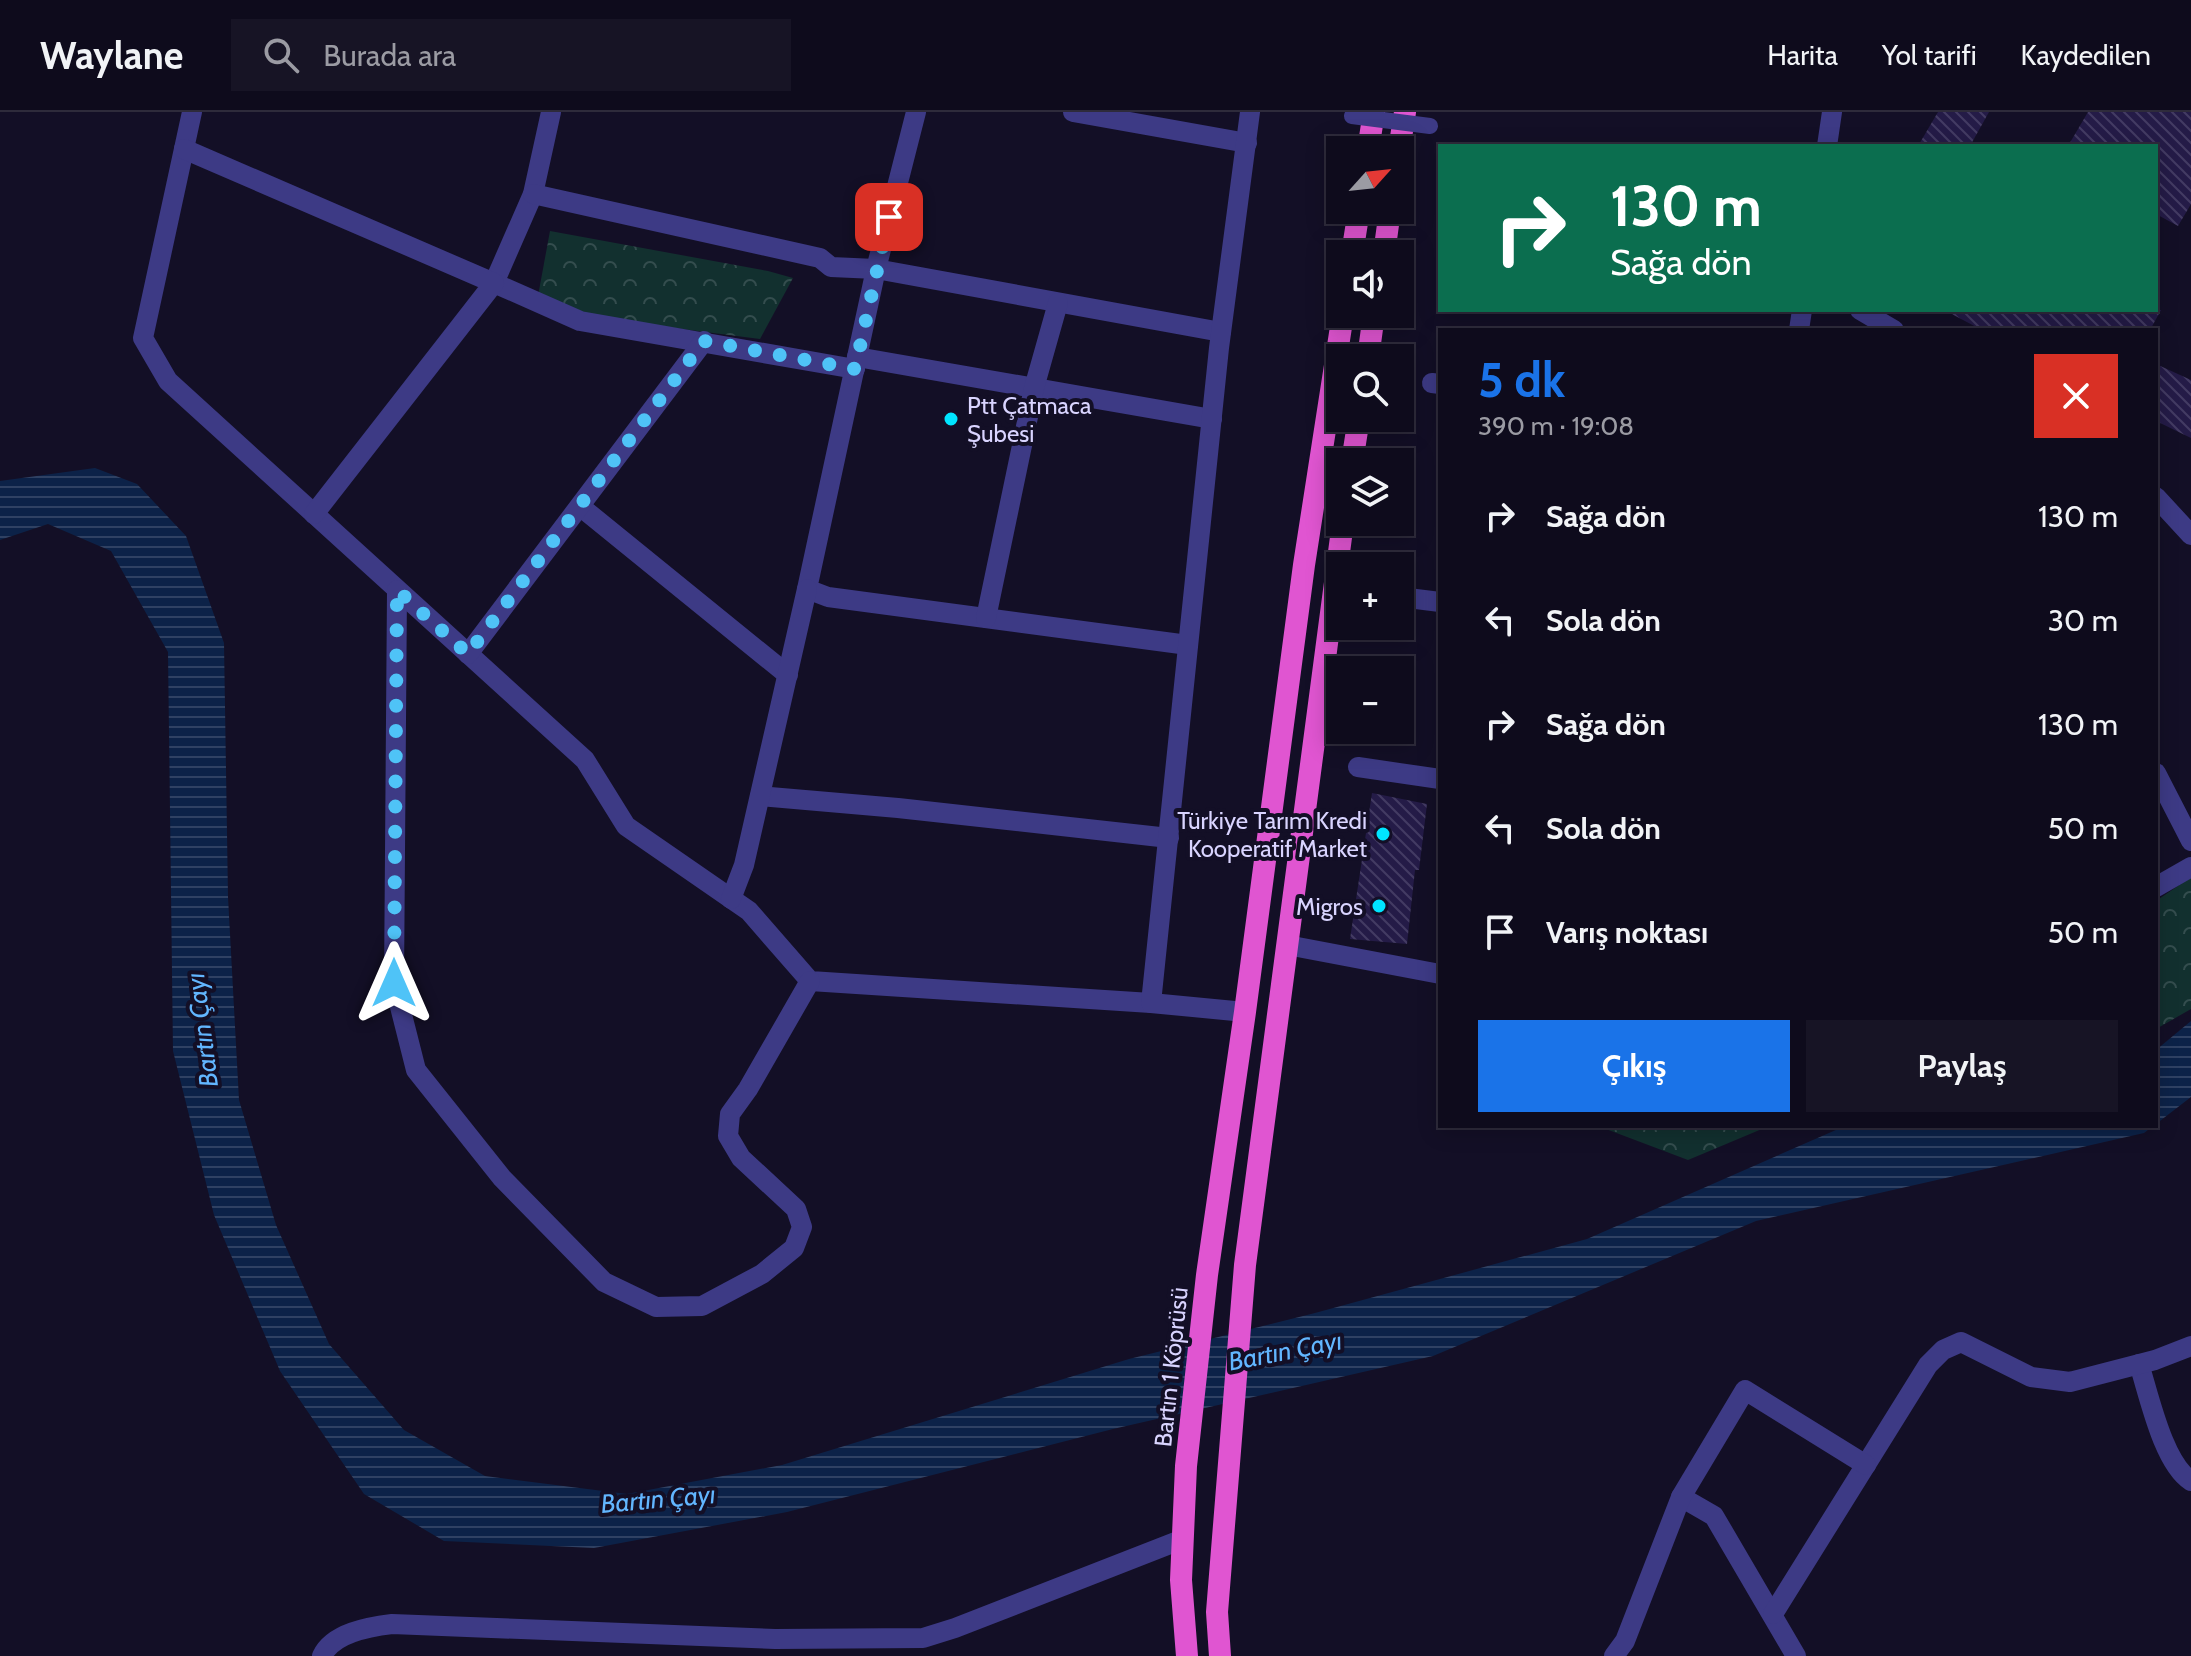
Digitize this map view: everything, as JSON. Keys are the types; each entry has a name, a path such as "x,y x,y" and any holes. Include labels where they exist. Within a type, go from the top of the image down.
{"highway":[{"path":"1401,136 1405,112"},
{"path":"1363,114 1366,136"},
{"name":"Bartın 1 Köprüsü","path":"1187,1656 1181,1580 1186,1466 1207,1275 1304,565 1341,328"},
{"path":"1220,1656 1217,1612 1245,1265 1341,536"}],"street":[{"path":"192,112 143,338 168,381 585,760 626,826 749,911 810,981 1245,1012"},
{"path":"314,514 494,283 533,194 551,112"},
{"path":"731,899 744,865 876,269 916,112"},
{"path":"1073,112 1247,143"},
{"path":"1151,1003 1221,332 1250,112"},
{"path":"1827,144 1832,112"},
{"path":"1363,114 1430,126"},
{"path":"184,149 580,321 1034,388 1212,419"},
{"path":"533,194 820,258 831,267 876,269 1221,332"},
{"path":"986,618 1034,388 1058,303"},
{"path":"1863,312 1891,328"},
{"path":"468,654 704,341"},
{"path":"2158,499 2191,535"},
{"path":"581,507 788,675"},
{"path":"807,589 828,597 1188,645"},
{"path":"397,590 394,983 416,1070 502,1178 604,1282 656,1307 702,1306 762,1274 794,1248 802,1227 796,1209 741,1158 728,1136 730,1114 748,1089 810,981"},
{"path":"1414,599 1438,602"},
{"path":"1358,767 1438,779"},
{"path":"2158,777 2191,841"},
{"path":"760,796 1169,838"},
{"path":"2158,886 2191,867"},
{"path":"1287,945 1438,974"},
{"path":"1773,1614 1928,1365 1943,1350 1961,1342 2031,1377 2070,1382 2139,1364 2191,1346"},
{"path":"2139,1364 2163,1438 2182,1475 2191,1481"},
{"path":"1617,1654 1625,1641 1681,1497 1745,1390 1866,1465"},
{"path":"1681,1497 1714,1516 1796,1656"},
{"path":"322,1656 327,1646 342,1637 375,1626 400,1623 927,1647 955,1628 1183,1539"}],"green space":[{"path":"550,231 793,278 760,339 581,316 538,296"},
{"path":"2191,877 2191,1009 2158,1028 2158,900"},
{"path":"1603,1128 1764,1128 1688,1160"}],"water":[{"name":"Bartın Çayı","path":"95,468 137,484 186,536 224,643 228,897 239,1100 276,1225 329,1344 404,1430 485,1476 627,1494 782,1465 1129,1359 1315,1313 1587,1239 1840,1128 2150,1128 2144,1133 1756,1221 1433,1356 1113,1429 787,1512 594,1548 444,1541 364,1494 280,1371 214,1215 173,1051 168,652 111,551 48,524 0,540 0,481"},
{"path":"2191,1021 2191,1097 2158,1122 2158,1048"}],"building":[{"path":"1938,112 1989,112 1971,144 1919,144"},
{"path":"2088,112 2191,112 2191,204 2178,226 2158,215 2158,144 2069,144"},
{"path":"2161,310 2151,328 1978,328 1948,312"},
{"path":"2158,365 2191,380 2191,438 2158,422"},
{"path":"1372,793 1427,804 1419,870 1415,870 1407,944 1350,939"}],"place":[{"name":"Ptt Çatmaca Şubesi","path":"951,419"},
{"name":"Türkiye Tarım Kredi Kooperatif Market","path":"1383,834"},
{"name":"Migros","path":"1379,906"}],"route":[{"path":"394,983 397,590 468,654 704,341 855,369 889,217"}]}
